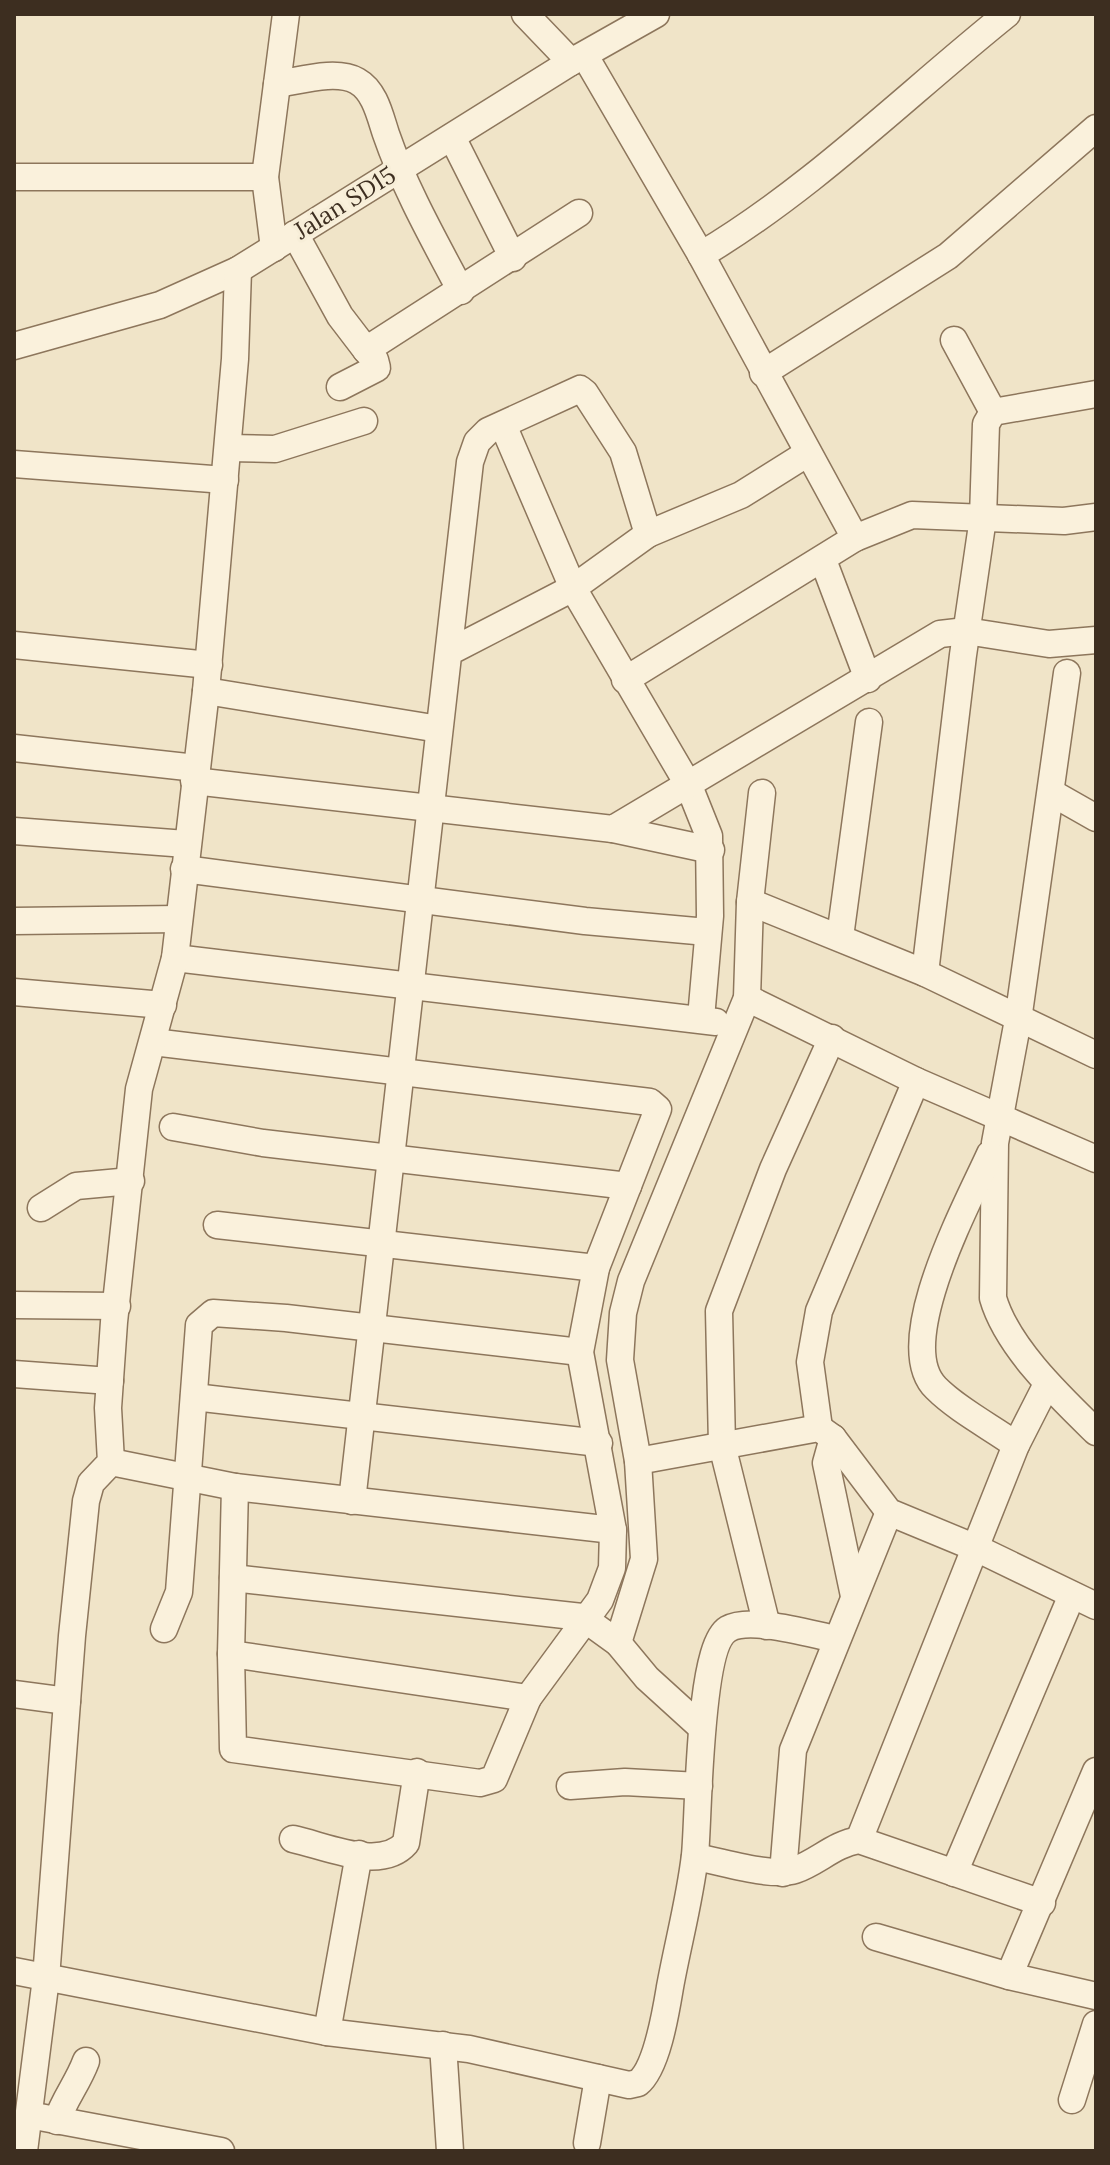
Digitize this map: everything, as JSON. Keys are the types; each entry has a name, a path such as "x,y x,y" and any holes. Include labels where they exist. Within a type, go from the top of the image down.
{"street":[{"path":"286,14 265,177 284,241 375,360 377,368 340,387"},
{"path":"525,14 578,59 701,255 855,538"},
{"name":"Jalan SD15","path":"14,346 160,305 238,270 398,169 656,14"},
{"path":"701,255 754,222 794,191 1007,14"},
{"path":"277,84 333,77 353,79 364,86 377,105 398,169 461,291"},
{"path":"763,373 948,256 1096,128"},
{"path":"452,137 513,258"},
{"path":"14,177 265,177"},
{"path":"366,350 579,213"},
{"path":"221,2151 170,2147 57,2121 23,2130 46,1978 71,1644 86,1501 91,1483 111,1462 110,1381 139,1094 175,958 208,678 228,448 238,270"},
{"path":"954,340 993,412"},
{"path":"352,1501 433,810 439,729 451,651 470,462 477,442 488,431 574,389 585,393 623,452 648,534"},
{"path":"993,412 1096,394"},
{"path":"925,973 983,518 984,432 993,412"},
{"path":"228,448 275,449 364,421"},
{"path":"235,1487 231,1654 233,1749 480,1783 494,1779 528,1698 603,1631 644,1559 638,1461 620,1360 623,1313 717,1022 707,932 711,850 703,817 689,786 573,588 503,425"},
{"path":"451,651 573,588 648,534 741,495 808,453"},
{"path":"14,464 225,480"},
{"path":"625,680 855,538 912,515 1064,521 1096,517"},
{"path":"823,560 868,679"},
{"path":"613,829 940,634 965,641 1049,644 1096,640"},
{"path":"14,645 208,678 439,729"},
{"path":"1067,673 1018,1020 996,1130 993,1298 998,1313 1047,1384 1096,1432"},
{"path":"840,937 869,722"},
{"path":"14,748 433,810 613,829 711,850"},
{"path":"175,958 717,1022 747,998 750,902 762,793"},
{"path":"1052,793 1096,818"},
{"path":"14,831 185,856 422,899 585,921 707,932"},
{"path":"750,902 925,973 1096,1055"},
{"path":"14,921 179,919"},
{"path":"14,992 163,1005"},
{"path":"747,998 916,1081 996,1130 1096,1159"},
{"path":"767,1626 722,1445 718,1348 722,1300 773,1169 832,1038"},
{"path":"153,1042 654,1103 658,1113 596,1268 580,1352 613,1530 612,1568 600,1600 603,1631"},
{"path":"854,1596 826,1463 826,1433 810,1362 819,1311 916,1081"},
{"path":"173,1127 392,1158 628,1186"},
{"path":"996,1130 920,1334 925,1366 934,1387 1016,1445"},
{"path":"41,1208 76,1186 131,1181"},
{"path":"217,1225 596,1268"},
{"path":"14,1305 117,1306"},
{"path":"164,1629 179,1592 199,1325 213,1313 580,1352"},
{"path":"14,1374 110,1381"},
{"path":"859,1840 1016,1445 1047,1384"},
{"path":"194,1397 599,1443"},
{"path":"638,1461 722,1445 826,1433"},
{"path":"826,1433 889,1512 976,1548 1084,1600 954,1873"},
{"path":"111,1462 235,1487 613,1530"},
{"path":"783,1873 791,1755 889,1512"},
{"path":"233,1578 555,1612 603,1631 647,1678 702,1728"},
{"path":"14,1971 327,2032 443,2045 629,2085 644,2078 669,1998 695,1857 702,1728 715,1646 724,1632 736,1625 757,1586"},
{"path":"736,1625 767,1626 836,1639"},
{"path":"231,1654 528,1698"},
{"path":"14,1694 67,1701"},
{"path":"1009,1976 1096,1771"},
{"path":"293,1839 359,1854 390,1856 406,1843 417,1772"},
{"path":"570,1786 625,1782 699,1786"},
{"path":"695,1857 783,1873 806,1866 842,1844 859,1840 1042,1903"},
{"path":"327,2032 359,1854"},
{"path":"876,1937 1009,1976 1096,1996"},
{"path":"1072,2100 1096,2024"},
{"path":"443,2045 450,2151"},
{"path":"57,2121 86,2061"},
{"path":"587,2143 598,2078"}]}
